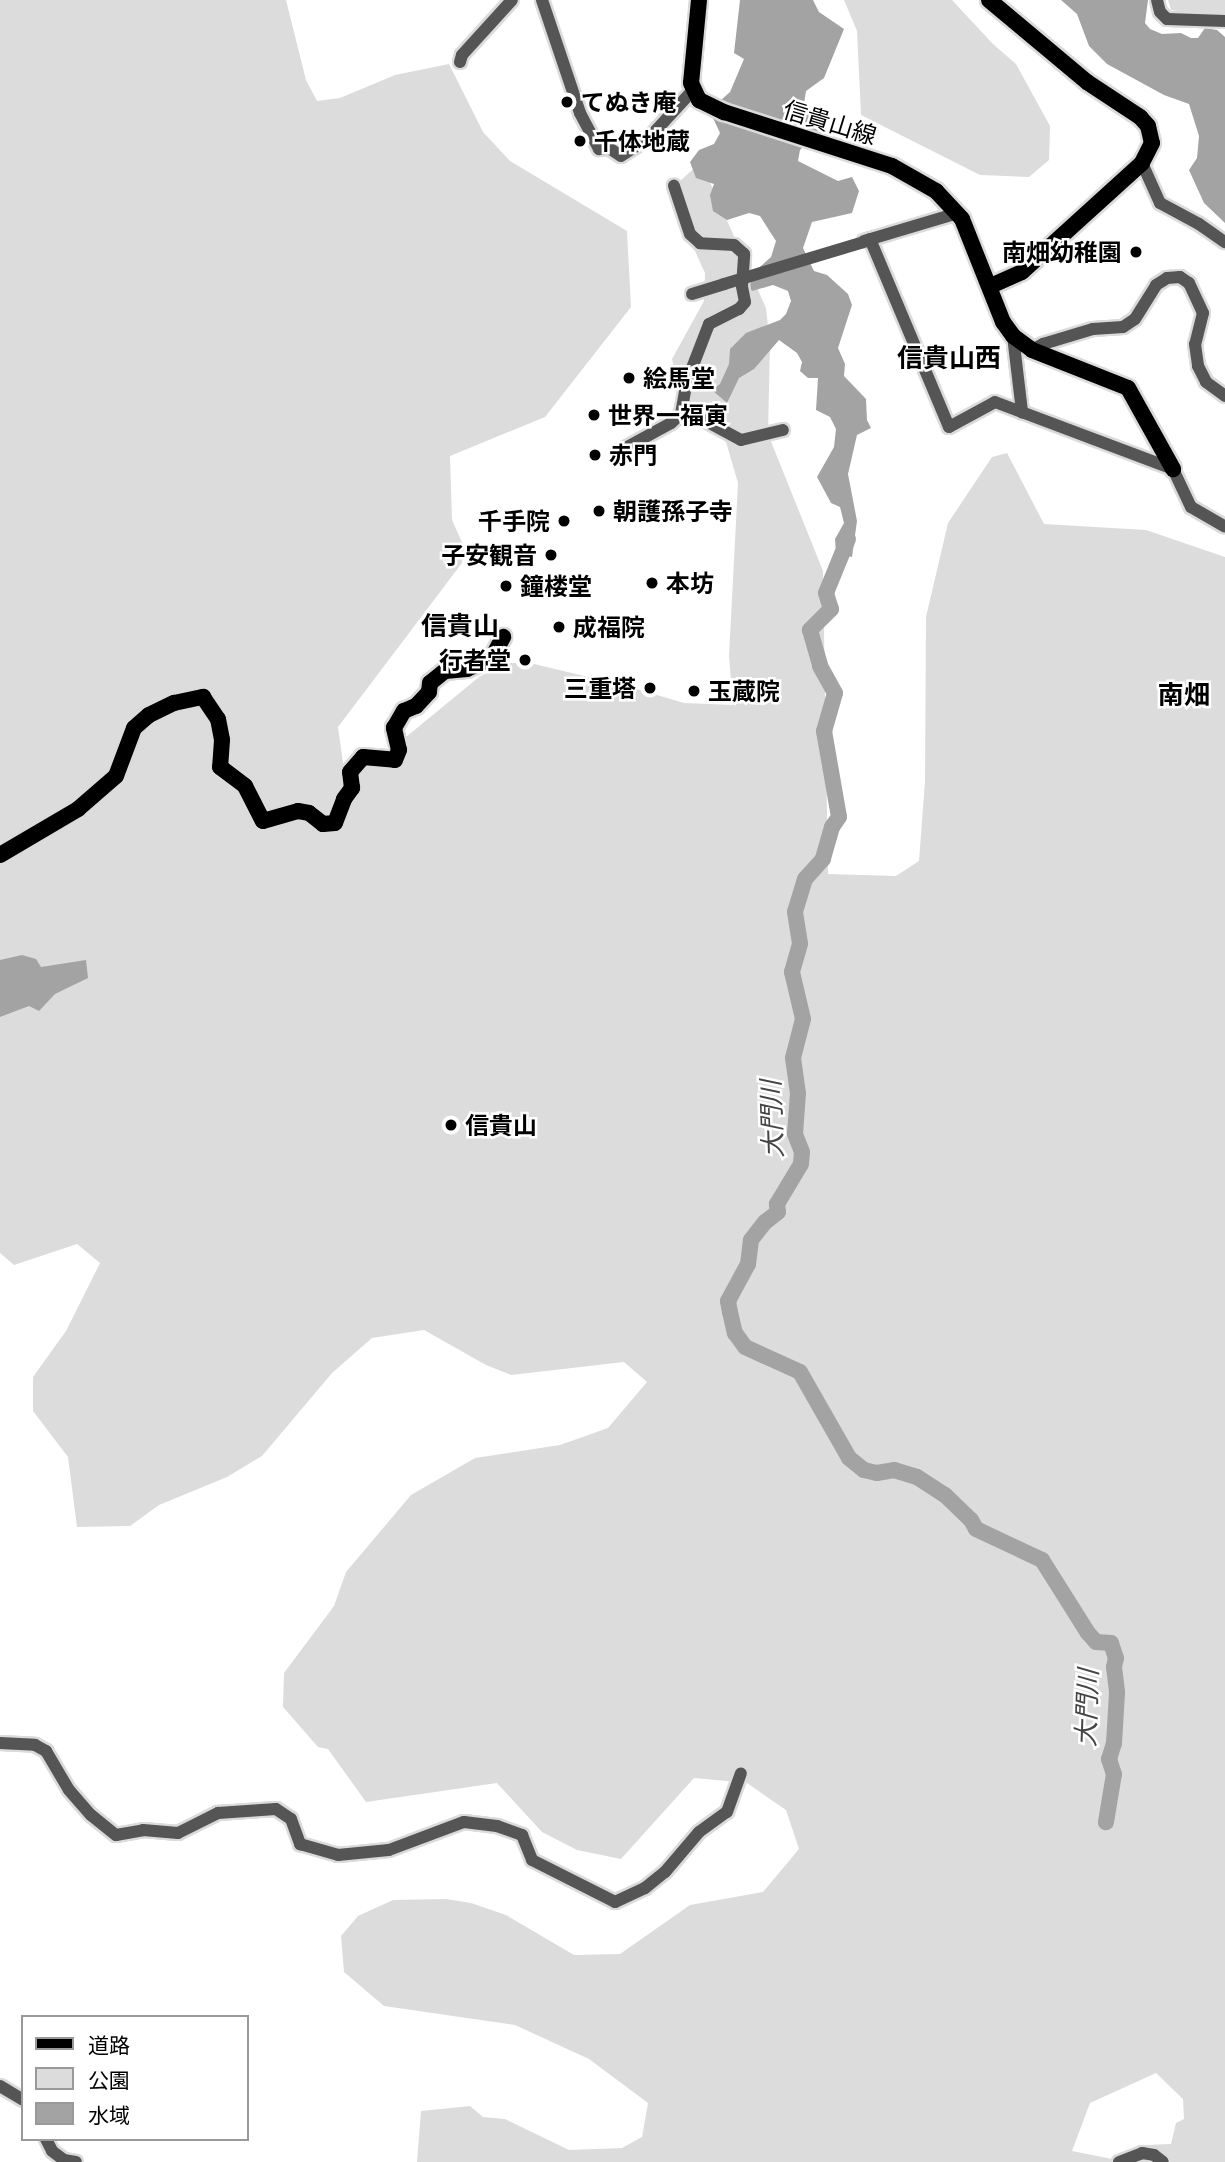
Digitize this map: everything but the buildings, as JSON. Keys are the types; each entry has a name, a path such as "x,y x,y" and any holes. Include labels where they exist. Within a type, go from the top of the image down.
{"main road":[{"path":"698,96 699,0"},
{"path":"989,0 1087,82 1145,121 1152,143 1142,163 1017,276 990,286"},
{"name":"信貴山線","path":"698,96 820,144 911,174 943,197 958,213 1003,322 1013,336 1032,350 1128,388 1173,469"},
{"path":"0,855 78,809 116,776 134,728 149,715 174,703 203,697 218,719 222,740 220,767 245,786 263,821 298,811 309,813 323,824 335,823 352,788 350,772 363,757 395,760 399,750 394,727 404,711 416,705 429,692 430,684 445,671 467,669 492,658 503,637"}],"street":[{"path":"460,62 462,55 512,0"},
{"path":"542,0 580,113 599,149 609,148 621,156 649,138 698,96"},
{"path":"1157,0 1160,12 1167,19 1225,21"},
{"path":"1142,163 1160,203 1225,242"},
{"path":"618,452 671,423 681,414 687,380 709,324 739,309 745,302 742,286 744,254 734,245 700,243 690,234 674,186"},
{"path":"692,294 958,213"},
{"path":"867,240 948,427 995,402 1173,469 1191,507 1225,527"},
{"path":"1032,350 1093,329 1123,327 1135,319 1156,285 1167,278 1181,277 1189,283 1203,313 1195,344 1198,366 1206,382 1225,396"},
{"path":"1013,336 1022,412"},
{"path":"681,414 704,420 741,440 783,430"},
{"path":"0,1743 35,1745 47,1751 69,1790 91,1815 116,1835 143,1830 178,1833 218,1813 276,1808 291,1819 300,1844 338,1855 389,1850 464,1822 497,1826 522,1835 531,1860 615,1902 645,1888 665,1872 699,1832 727,1812 741,1773"},
{"path":"0,2086 21,2099"},
{"path":"47,2141 52,2151 68,2161"},
{"path":"1119,2162 1154,2155 1163,2162"}],"green space":[{"path":"0,0 286,0 306,80 317,101 340,98 395,75 449,64 483,132 510,161 627,231 631,307 545,417 450,456 452,520 464,547 462,563 338,727 344,770 372,765 479,677 504,663 530,663 684,703 733,705 729,656 738,483 726,442 696,418 679,392 672,359 704,301 705,273 668,192 701,162 766,308 770,345 768,434 823,571 828,874 896,876 919,861 925,781 926,617 948,523 992,457 1007,453 1044,524 1146,530 1225,557 1225,2162 1140,2162 1148,2161 1147,2145 1171,2144 1176,2123 1184,2119 1183,2099 1156,2073 1090,2103 1072,2151 1127,2162 417,2162 421,2111 470,2106 483,2117 505,2119 569,2150 622,2148 642,2137 648,2103 589,2059 515,2025 384,2006 344,1972 341,1936 358,1916 393,1900 446,1899 471,1903 506,1915 574,1955 620,1954 690,1905 763,1892 799,1849 786,1810 747,1783 694,1778 621,1859 577,1850 542,1832 497,1783 366,1802 328,1749 318,1747 283,1707 284,1673 334,1606 346,1572 411,1495 475,1458 560,1445 608,1428 647,1382 624,1362 511,1375 486,1365 424,1330 372,1338 332,1373 262,1456 227,1477 159,1505 130,1526 77,1527 68,1457 33,1411 33,1377 66,1331 100,1263 77,1244 14,1265 0,1253"},
{"path":"844,0 952,0 993,44 1016,64 1050,126 1049,160 1029,177 980,175 861,115 857,31"},
{"path":"1168,0 1225,0 1225,18 1171,10"}],"water":[{"path":"740,0 813,0 819,12 844,29 824,78 806,91 804,104 818,131 800,150 798,161 838,181 852,177 859,191 852,213 812,222 803,248 814,271 827,275 848,294 852,305 838,348 845,364 844,376 866,399 867,420 871,428 857,435 848,474 857,521 852,557 836,553 835,539 844,523 840,507 831,503 817,477 834,447 836,429 830,417 816,410 818,378 808,378 800,371 802,362 797,353 779,340 754,369 739,378 727,403 712,390 720,384 729,364 730,349 746,333 780,320 786,314 791,301 788,291 773,285 752,291 748,285 754,272 771,257 776,241 760,216 749,213 727,220 713,211 710,195 714,184 696,178 690,162 699,150 714,144 720,133 713,118 721,100 730,92 744,59 734,53"},
{"path":"1061,0 1148,0 1145,23 1150,29 1162,34 1181,33 1198,38 1205,28 1217,30 1225,37 1225,223 1204,203 1189,170 1197,158 1199,136 1189,104 1164,95 1107,64 1089,46 1077,14"},
{"path":"22,955 36,959 41,967 86,960 88,978 55,994 39,1011 29,1006 0,1017 0,960"}],"waterway":[{"name":"大門川","path":"848,539 826,593 831,609 810,630 820,666 835,693 824,731 839,817 832,827 823,859 805,879 795,912 800,944 792,972 803,1019 793,1058 798,1093 795,1134 802,1152 801,1164 777,1204 778,1212 765,1222 751,1240 748,1264 728,1301 730,1312 735,1333 745,1347 800,1372 849,1458 864,1470 877,1473 894,1470 917,1477 945,1495 971,1520 976,1529 1042,1560 1088,1633 1096,1642 1111,1643 1116,1658 1114,1667 1117,1693 1114,1743 1109,1759 1114,1774 1106,1822"}],"place":[{"name":"てぬき庵","path":"567,102"},
{"name":"千体地蔵","path":"580,141"},
{"name":"南畑幼稚園","path":"1136,252"},
{"name":"絵馬堂","path":"629,378"},
{"name":"世界一福寅","path":"594,415"},
{"name":"赤門","path":"595,455"},
{"name":"朝護孫子寺","path":"599,511"},
{"name":"千手院","path":"564,521"},
{"name":"子安観音","path":"551,555"},
{"name":"本坊","path":"652,583"},
{"name":"鐘楼堂","path":"506,586"},
{"name":"成福院","path":"559,627"},
{"name":"行者堂","path":"525,660"},
{"name":"三重塔","path":"650,688"},
{"name":"玉蔵院","path":"694,691"},
{"name":"信貴山","path":"451,1125"}],"district":[{"name":"信貴山西","path":"949,358"},
{"name":"信貴山","path":"460,626"},
{"name":"南畑","path":"1184,695"}]}
